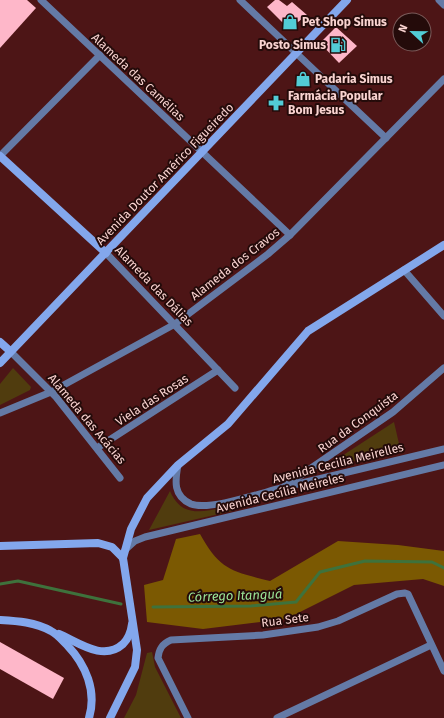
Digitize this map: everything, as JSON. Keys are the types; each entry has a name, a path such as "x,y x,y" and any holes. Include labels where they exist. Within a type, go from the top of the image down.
{"main road":[{"name":"Avenida Doutor Américo Figueiredo","path":"1,363 10,351 106,253 347,0"},
{"name":"Alameda das Dálias","path":"0,156 106,253"},
{"path":"110,718 135,667 138,650 124,554 131,529 147,498 178,465 228,424 308,331 444,245"},
{"name":"Alameda das Acácias","path":"0,342 10,351"},
{"path":"0,546 33,547 98,543 112,547 124,554"},
{"path":"0,620 33,624 52,631 90,649 99,651 113,651 125,642 130,632 131,608"},
{"path":"52,631 74,653 88,676 92,698 89,718"}],"street":[{"name":"Alameda das Camélias","path":"41,0 290,235"},
{"path":"240,0 386,138"},
{"path":"439,0 444,5"},
{"path":"0,156 100,56"},
{"name":"Alameda dos Cravos","path":"0,413 51,392 175,324 268,254 290,235 444,79"},
{"name":"Alameda das Dálias","path":"106,253 236,388"},
{"path":"404,270 444,316"},
{"name":"Alameda das Acácias","path":"10,351 51,392 120,478"},
{"name":"Rua da Conquista","path":"281,488 392,412 444,368"},
{"name":"Viela das Rosas","path":"97,448 218,370"},
{"name":"Avenida Cecilia Meirelles","path":"178,465 175,482 179,494 184,500 199,506 238,500 444,448"},
{"name":"Avenida Cecília Meireles","path":"124,554 135,541 145,537 444,464"},
{"path":"238,500 241,514"},
{"name":"Rua Sete","path":"188,718 158,658 160,648 171,640 263,635 318,627 338,621 397,594 404,593 408,594 431,645"},
{"path":"277,718 431,645 442,662 444,671"}],"shaded area":[{"path":"13,368 31,387 30,390 0,405 0,384"},
{"path":"394,422 400,448 329,468 328,465"},
{"path":"170,491 175,500 188,510 204,511 231,506 232,511 149,530"},
{"path":"200,534 214,555 228,567 245,574 270,581 338,541 398,545 444,551 444,586 423,579 354,585 286,619 203,629 147,622 144,585 163,580 176,539"},
{"path":"152,652 155,667 181,718 124,718 136,695 147,653"}],"building":[{"path":"0,0 27,0 36,8 0,48"},
{"name":"Pet Shop Simus","path":"275,0 279,0 287,6 292,2 307,15 289,29 267,7"},
{"name":"Posto Simus","path":"336,27 357,46 339,63 320,43"},
{"path":"0,642 64,678 53,699 0,669"}],"waterway":[{"name":"Córrego Itanguá","path":"153,607 251,606 296,602 320,572 365,561 432,562 444,568"},
{"name":"Córrego Itanguá","path":"0,584 18,581 121,604"}],"place":[{"name":"Pet Shop Simus","path":"290,22"},
{"name":"Posto Simus","path":"338,45"},
{"name":"Padaria Simus","path":"303,79"},
{"name":"Farmácia Popular Bom Jesus","path":"276,103"}]}
